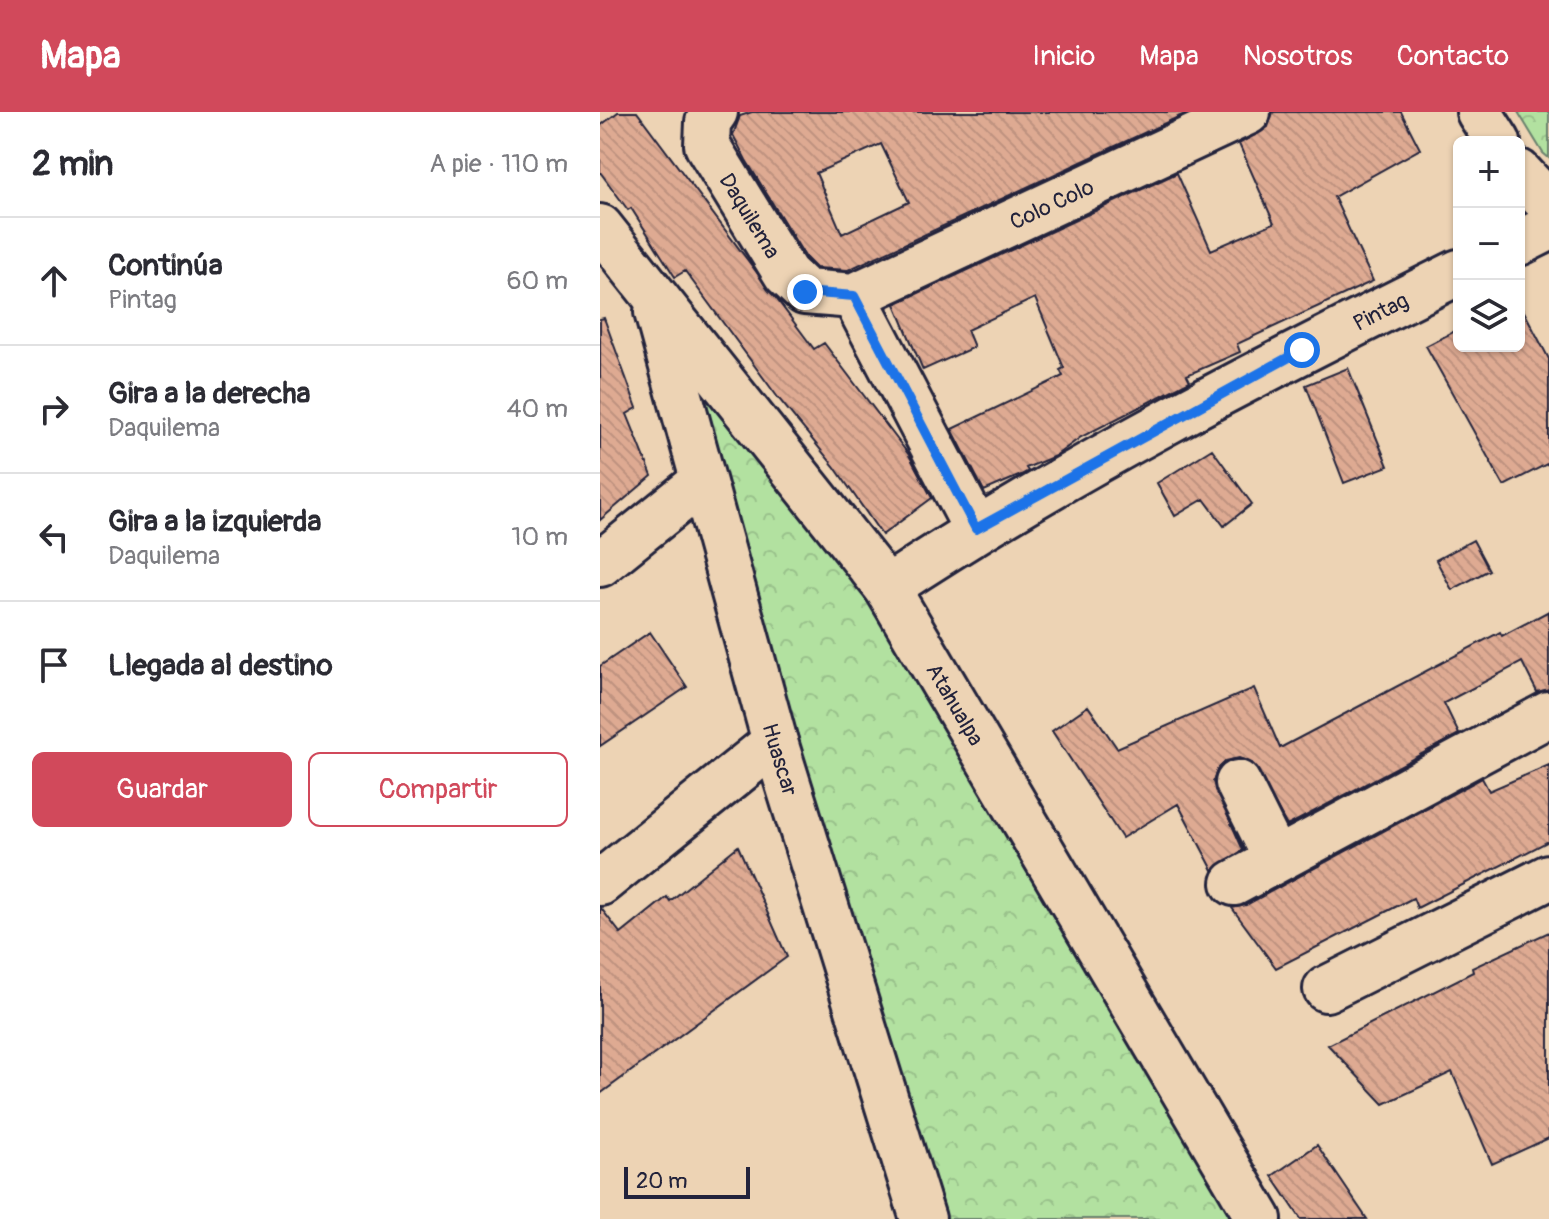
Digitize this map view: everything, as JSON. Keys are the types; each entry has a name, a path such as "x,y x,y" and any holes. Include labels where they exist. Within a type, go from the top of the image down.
{"street":[{"name":"Daquilema","path":"715,112 708,122 707,145 786,274 805,292 854,296"},
{"name":"Colo Colo","path":"854,296 1248,112"},
{"path":"1479,112 1494,136"},
{"path":"1525,178 1549,204"},
{"name":"Atahualpa","path":"600,227 887,588 1259,1219"},
{"path":"1525,240 1549,228"},
{"name":"Pintag","path":"887,588 976,529 1302,350 1453,275"},
{"name":"Huascar","path":"653,296 775,742 923,1219"},
{"path":"854,296 976,529"},
{"path":"600,564 702,482"},
{"path":"1234,883 1549,714"},
{"path":"600,883 775,742"},
{"path":"1238,783 1276,859"},
{"path":"1326,989 1549,877"}],"green space":[{"path":"1518,112 1549,112 1549,158 1543,153"},
{"path":"700,384 876,597 1242,1219 942,1219 694,397"}],"building":[{"path":"618,112 637,112 814,349 824,343 909,455 932,498 882,535 834,466 779,399 685,271 675,277 631,208 628,210 600,172 600,126"},
{"path":"752,112 1189,112 848,270 816,268 806,258 733,135 740,116","holes":["881,144 909,202 842,234 816,173"]},
{"path":"1273,112 1401,112 1420,149 1334,197 1373,281 1237,344 1240,352 1187,375 1190,381 1081,437 1055,456 1026,468 1028,471 1021,475 984,491 952,429 1063,376 1060,370 1064,368 1035,298 967,330 974,347 923,370 895,304 1177,173 1211,250 1274,223 1239,144 1268,127"},
{"path":"1525,313 1549,359 1549,463 1504,486 1426,346 1453,332 1453,352 1525,352"},
{"path":"604,318 637,408 627,414 652,476 600,520 600,319"},
{"path":"1348,368 1388,466 1344,483 1306,385"},
{"path":"1212,449 1252,504 1224,526 1204,499 1175,516 1157,483"},
{"path":"1473,540 1489,570 1452,590 1436,560"},
{"path":"1549,611 1549,689 1537,692 1522,662 1444,703 1459,734 1287,826 1252,763 1239,758 1226,761 1217,770 1213,782 1243,850 1213,870 1178,804 1122,838 1052,731 1088,706 1117,748 1254,688 1280,748 1500,632 1502,636"},
{"path":"650,632 687,687 600,746 600,666"},
{"path":"1549,765 1549,841 1417,908 1413,898 1276,968 1232,908 1246,905 1482,778 1489,791"},
{"path":"738,846 787,957 600,1094 600,907 621,934 667,897 670,901"},
{"path":"1549,932 1549,1138 1492,1164 1452,1072 1384,1104 1328,1045 1473,972 1472,968"},
{"path":"1317,1145 1367,1219 1301,1219 1272,1176"}],"route":[{"path":"805,292 854,296 976,529 1302,350"}]}
